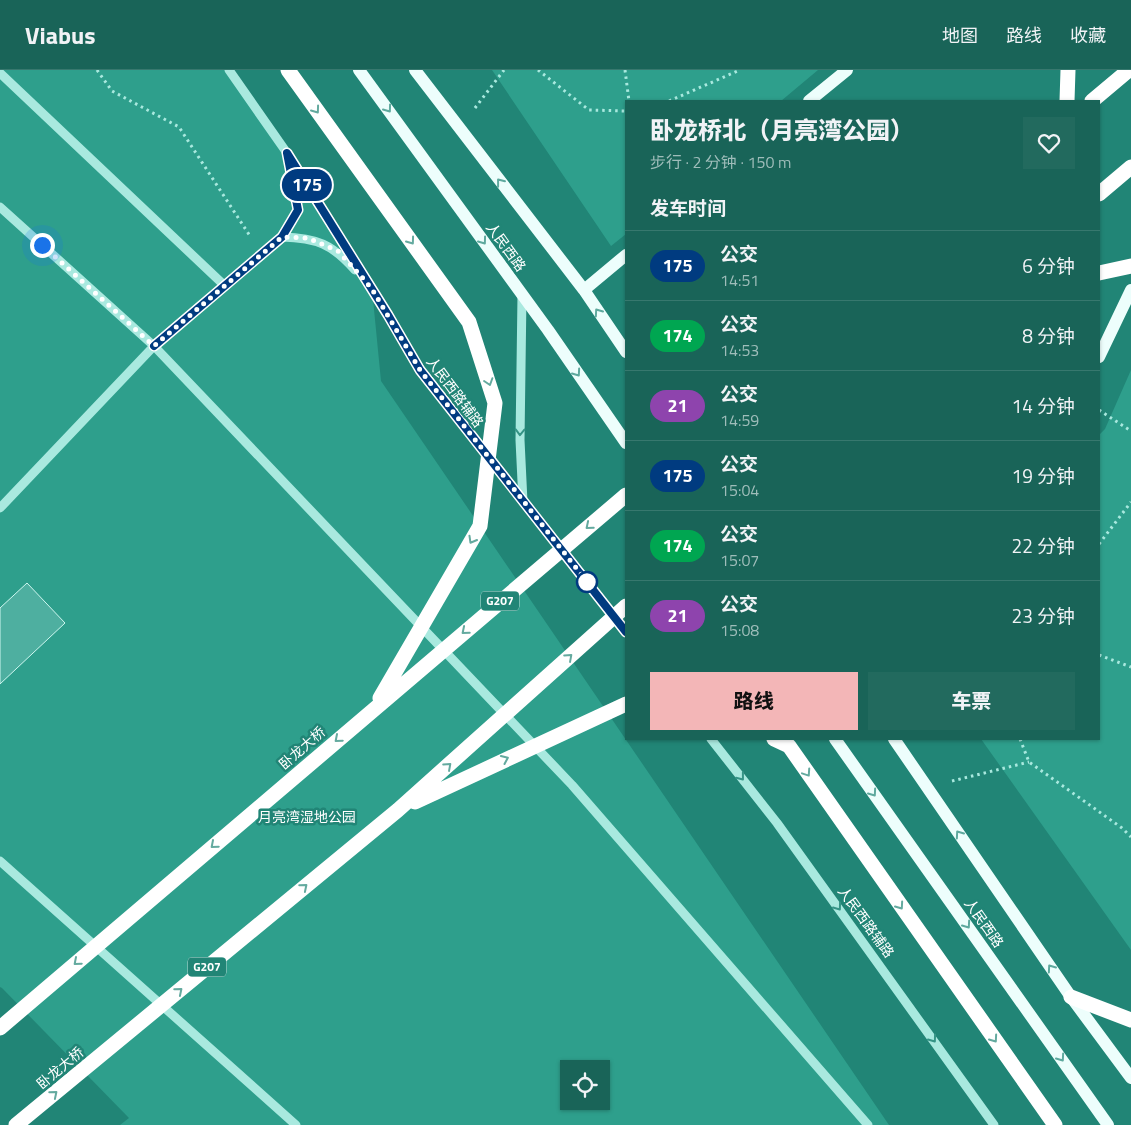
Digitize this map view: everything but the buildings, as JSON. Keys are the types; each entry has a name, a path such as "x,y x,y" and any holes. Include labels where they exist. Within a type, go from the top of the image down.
{"highway":[{"path":"288,70 469,322 495,403 480,526 375,708"},
{"path":"1067,100 1068,70"},
{"path":"1093,100 1129,70"},
{"path":"1100,193 1131,167"},
{"path":"1100,273 1131,266"},
{"name":"卧龙大桥","path":"0,1028 625,496"},
{"name":"卧龙大桥","path":"16,1125 398,810 625,607"},
{"path":"398,810 625,704"},
{"path":"776,740 789,746 1055,1125"},
{"path":"1071,997 1131,1020"}],"main road":[{"name":"人民西路","path":"359,70 522,295 625,442"},
{"path":"415,70 584,290 625,351"},
{"path":"810,100 847,70"},
{"path":"584,290 625,256"},
{"path":"1100,355 1131,290"},
{"name":"人民西路","path":"836,740 1108,1125"},
{"path":"895,740 1071,997 1131,1078"}],"street":[{"name":"人民西路辅路","path":"229,70 287,153 420,370 625,631"},
{"path":"0,73 225,286"},
{"name":"人民西路辅路","path":"0,508 154,346 282,237 298,210 287,153"},
{"path":"0,207 154,346 572,785 868,1125"},
{"path":"282,237 308,238 338,251 372,289"},
{"path":"522,295 520,440 523,502"},
{"name":"人民西路辅路","path":"712,740 777,823 994,1125"},
{"path":"0,861 296,1125"}],"path":[{"path":"97,70 112,91 179,127 262,254"},
{"path":"459,128 504,70"},
{"path":"538,70 588,110 625,111"},
{"path":"625,70 629,100"},
{"path":"671,100 740,70"},
{"path":"1100,411 1131,431"},
{"path":"1100,543 1131,502"},
{"path":"1100,655 1131,667"},
{"path":"1020,740 1029,762 1122,828 1131,837"},
{"path":"927,787 1029,762"}],"green space":[{"name":"月亮湾湿地公园","path":"0,70 229,70 372,289 381,381 889,1125 0,1125"},
{"path":"492,70 818,70 782,100 625,100 625,235 611,246"},
{"path":"1131,370 1131,950 982,740 1100,740 1100,434 1105,429"}],"pier":[{"path":"0,987 129,1118 120,1125 0,1125"}],"bus line":[{"name":"175","path":"154,346 282,237 298,210 287,153 420,370 625,631"}],"route":[{"path":"42,245 154,346 282,237 308,238 338,251 372,289 420,370 592,588 587,582"}]}
